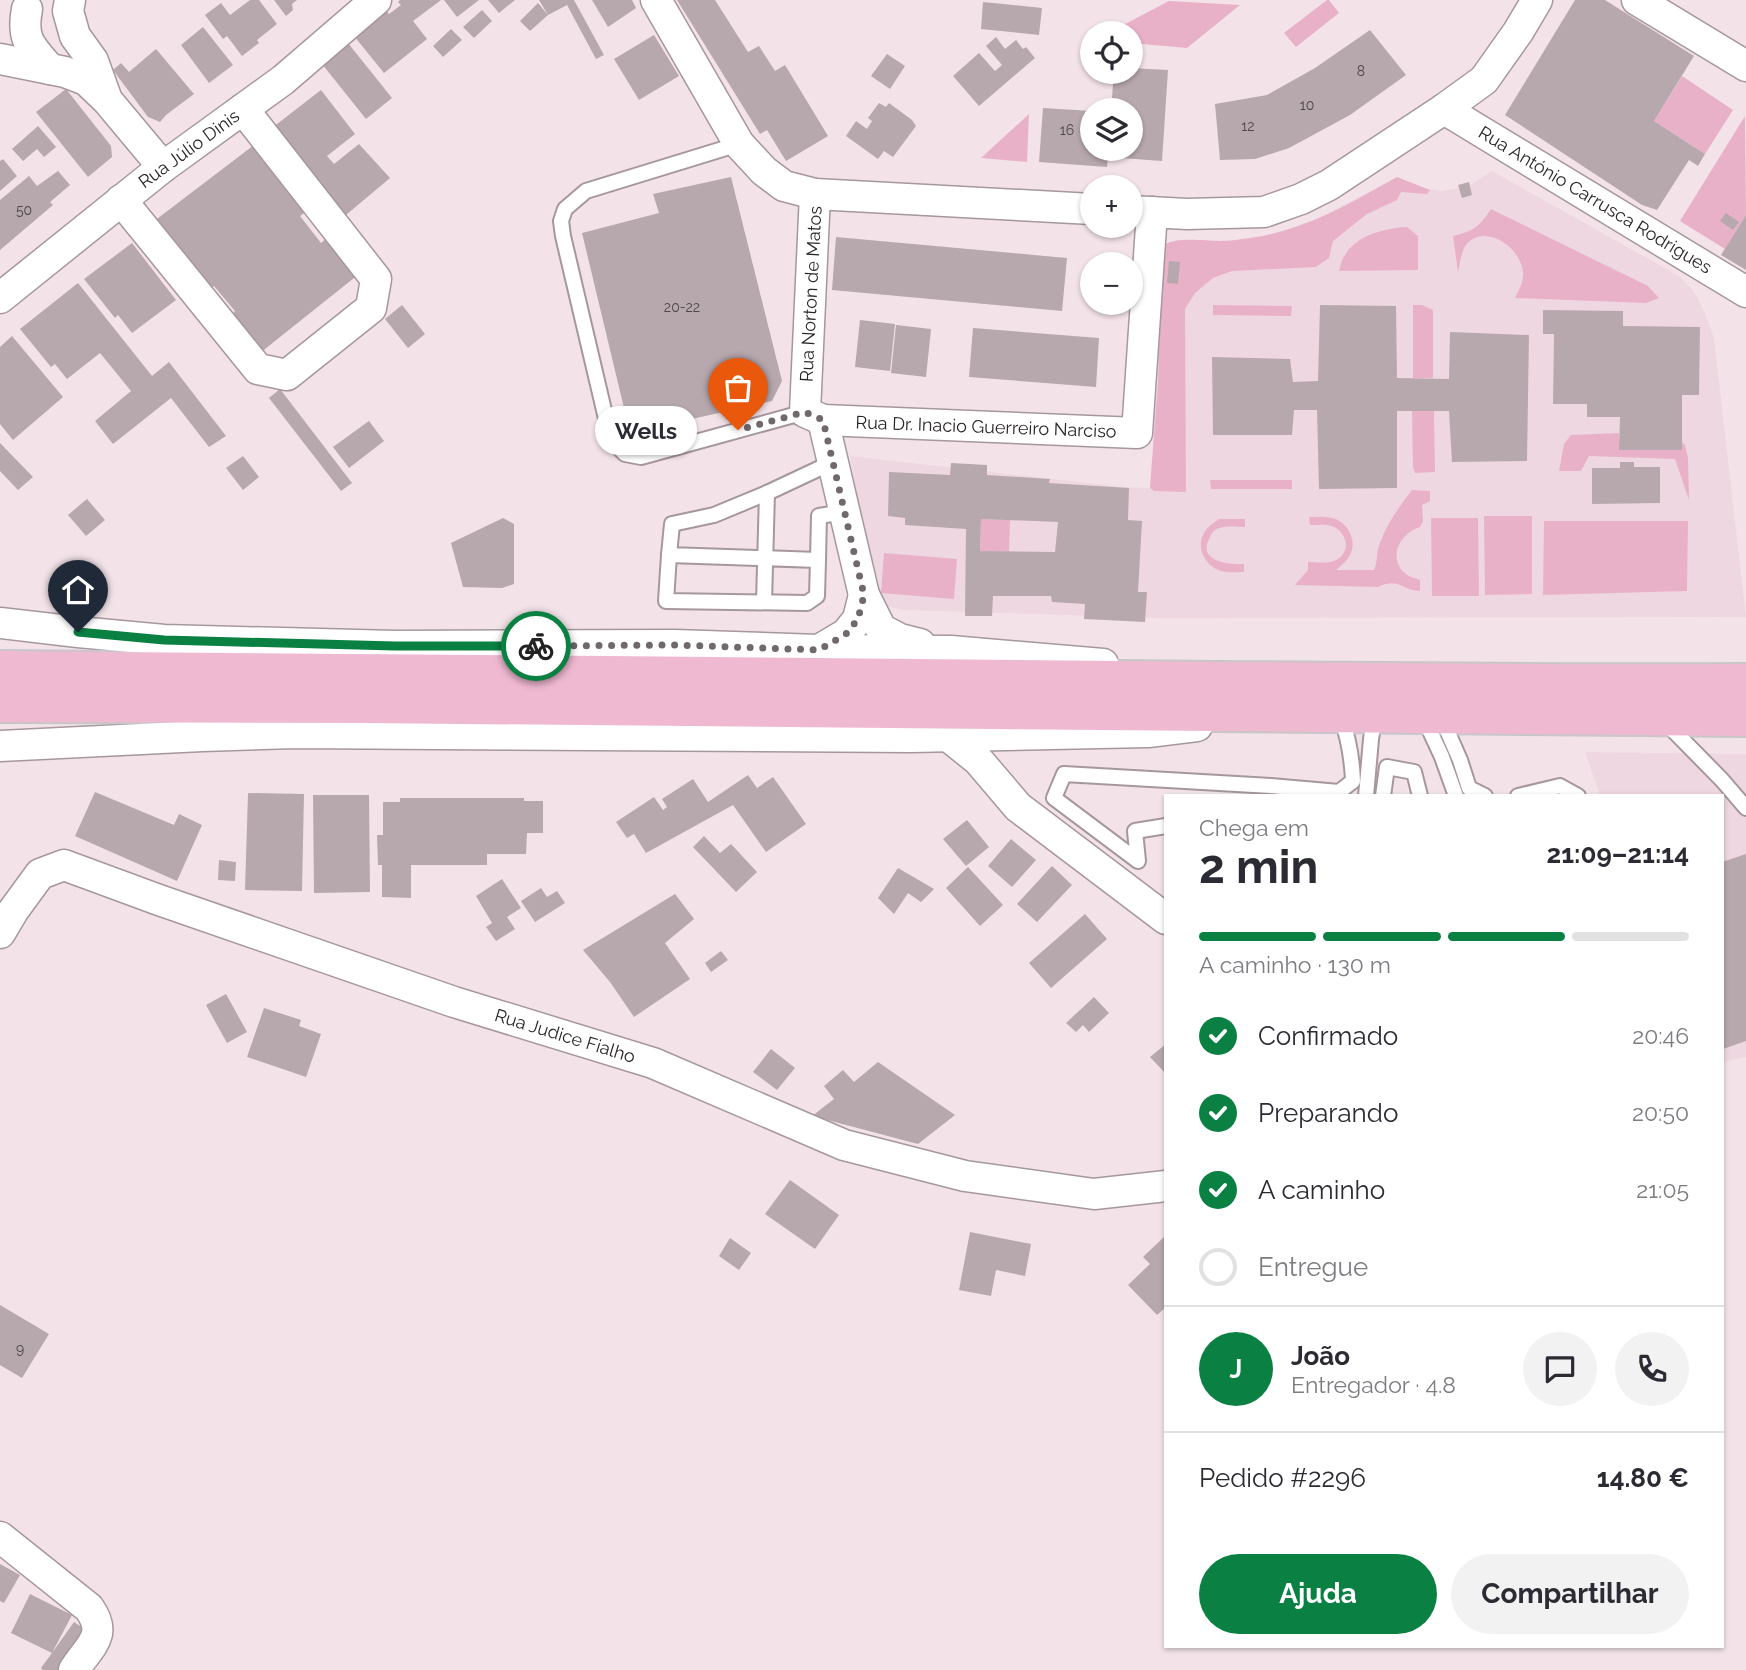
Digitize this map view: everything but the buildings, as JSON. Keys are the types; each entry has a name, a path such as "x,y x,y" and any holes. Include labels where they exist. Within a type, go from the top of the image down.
{"main road":[{"path":"0,670 277,671 1336,705 1431,714 1746,717"},
{"path":"0,703 1336,705 1600,684 1746,682"}],"street":[{"path":"70,0 68,11 75,36 93,61 107,100"},
{"name":"Rua Júlio Dinis","path":"0,298 163,167 283,80 376,0"},
{"name":"Rua Norton de Matos","path":"656,0 739,144 764,171 784,186 815,194 814,416 833,462 864,595 881,629 900,639 951,651"},
{"path":"1143,211 1187,215 1264,212 1301,199 1329,185 1484,80 1537,0"},
{"path":"1637,0 1746,66"},
{"path":"32,5 24,23 29,45 50,69"},
{"path":"0,30 32,5"},
{"path":"0,59 65,72 86,80 107,100 163,167"},
{"path":"121,200 258,369 287,375 371,308 376,279 243,109"},
{"name":"Rua António Carrusca Rodrigues","path":"1444,109 1746,292"},
{"path":"815,194 1080,208"},
{"name":"Rua Dr. Inacio Guerreiro Narciso","path":"814,416 1137,433 1141,238"},
{"path":"819,650 846,634 858,619 864,595"},
{"path":"0,623 164,640 395,646 675,645 951,651 1336,705"},
{"path":"0,746 295,733 948,736 1148,732 1336,705"},
{"path":"1002,789 1005,757 1027,734"},
{"path":"948,736 978,760 1018,807 1164,917"},
{"name":"Rua Judice Fialho","path":"0,933 40,874 64,865 454,1002 653,1063 844,1145 965,1176 1094,1194 1164,1186"},
{"path":"0,1537 89,1608 96,1618 96,1638 74,1670"}],"lane":[{"path":"739,144 586,191 565,209 561,221 563,236 611,440 625,454 640,457 814,416"},
{"path":"833,462 714,515 673,524 666,601 807,603 817,596 820,516 845,512"},
{"path":"764,602 767,493"},
{"path":"669,555 818,559"},
{"path":"1336,705 1371,739 1366,794"},
{"path":"1164,825 1135,831 1138,861 1054,798 1064,774 1339,792 1353,781 1352,754 1336,705"},
{"path":"1431,714 1442,757 1456,794"},
{"path":"1431,714 1460,760 1469,788 1481,794"},
{"path":"1660,716 1746,808"},
{"path":"1383,794 1387,767 1414,772 1420,794"},
{"path":"1526,794 1560,786 1574,794"}],"shaded area":[{"path":"1327,0 1339,13 1296,47 1284,33"},
{"path":"1169,1 1240,5 1187,48 1143,44 1143,21 1131,21"},
{"path":"1682,76 1733,110 1705,154 1654,121"},
{"path":"1029,114 1027,162 981,158"},
{"path":"1745,116 1746,215 1725,249 1680,221"},
{"path":"1492,171 1679,276 1698,298 1714,338 1746,617 1161,618 902,610 875,603 850,456 1150,488 1166,244 1175,241 1226,241 1263,236 1288,229 1315,220 1397,177 1419,187 1441,191 1467,187"},
{"path":"1397,177 1430,190 1427,194 1401,192 1397,200 1367,214 1333,241 1329,258 1316,267 1232,271 1213,278 1195,293 1185,309 1186,492 1154,491 1150,488 1158,383 1162,256 1166,244 1185,240 1236,240 1281,232 1333,212"},
{"path":"1491,209 1648,286 1659,298 1646,303 1515,298 1523,279 1521,263 1509,247 1492,237 1483,236 1466,245 1458,272 1453,236 1475,228"},
{"path":"1407,227 1418,236 1418,270 1339,271 1348,250 1364,237"},
{"path":"1213,305 1292,306 1291,316 1213,315"},
{"path":"1413,305 1422,305 1433,310 1433,378 1413,378"},
{"path":"1412,411 1434,411 1435,472 1415,473"},
{"path":"1619,433 1620,450 1682,450 1682,442 1688,458 1689,500 1675,459 1589,456 1581,471 1559,471 1564,444 1571,435"},
{"path":"1210,480 1292,480 1292,489 1211,489"},
{"path":"1412,490 1430,491 1430,501 1422,505 1423,521 1420,527 1401,542 1397,556 1402,570 1410,577 1420,580 1420,591 1390,583 1378,587 1295,585 1308,570 1308,562 1333,561 1341,556 1346,547 1344,537 1337,529 1329,525 1310,525 1309,517 1337,520 1349,531 1353,542 1351,553 1336,570 1374,570 1386,529"},
{"path":"1484,516 1532,516 1532,594 1485,595"},
{"path":"1431,518 1478,518 1479,596 1432,596"},
{"path":"981,519 1010,520 1009,552 980,551"},
{"path":"1219,519 1245,519 1245,527 1216,530 1210,537 1207,551 1216,560 1244,564 1244,572 1221,571 1211,566 1204,557 1201,546 1203,535"},
{"path":"1544,521 1688,521 1687,591 1543,595"},
{"path":"884,553 957,559 954,599 881,593"},
{"path":"1585,752 1746,754 1746,1057 1724,1062 1724,794 1599,794"}],"way so far":[{"path":"536,646 675,645 819,650 846,634 858,619 864,595 823,420 805,412 738,430"}],"place":[{"name":"Wells","path":"738,430"}],"route":[{"path":"78,632 164,640 395,646 536,646"}]}
